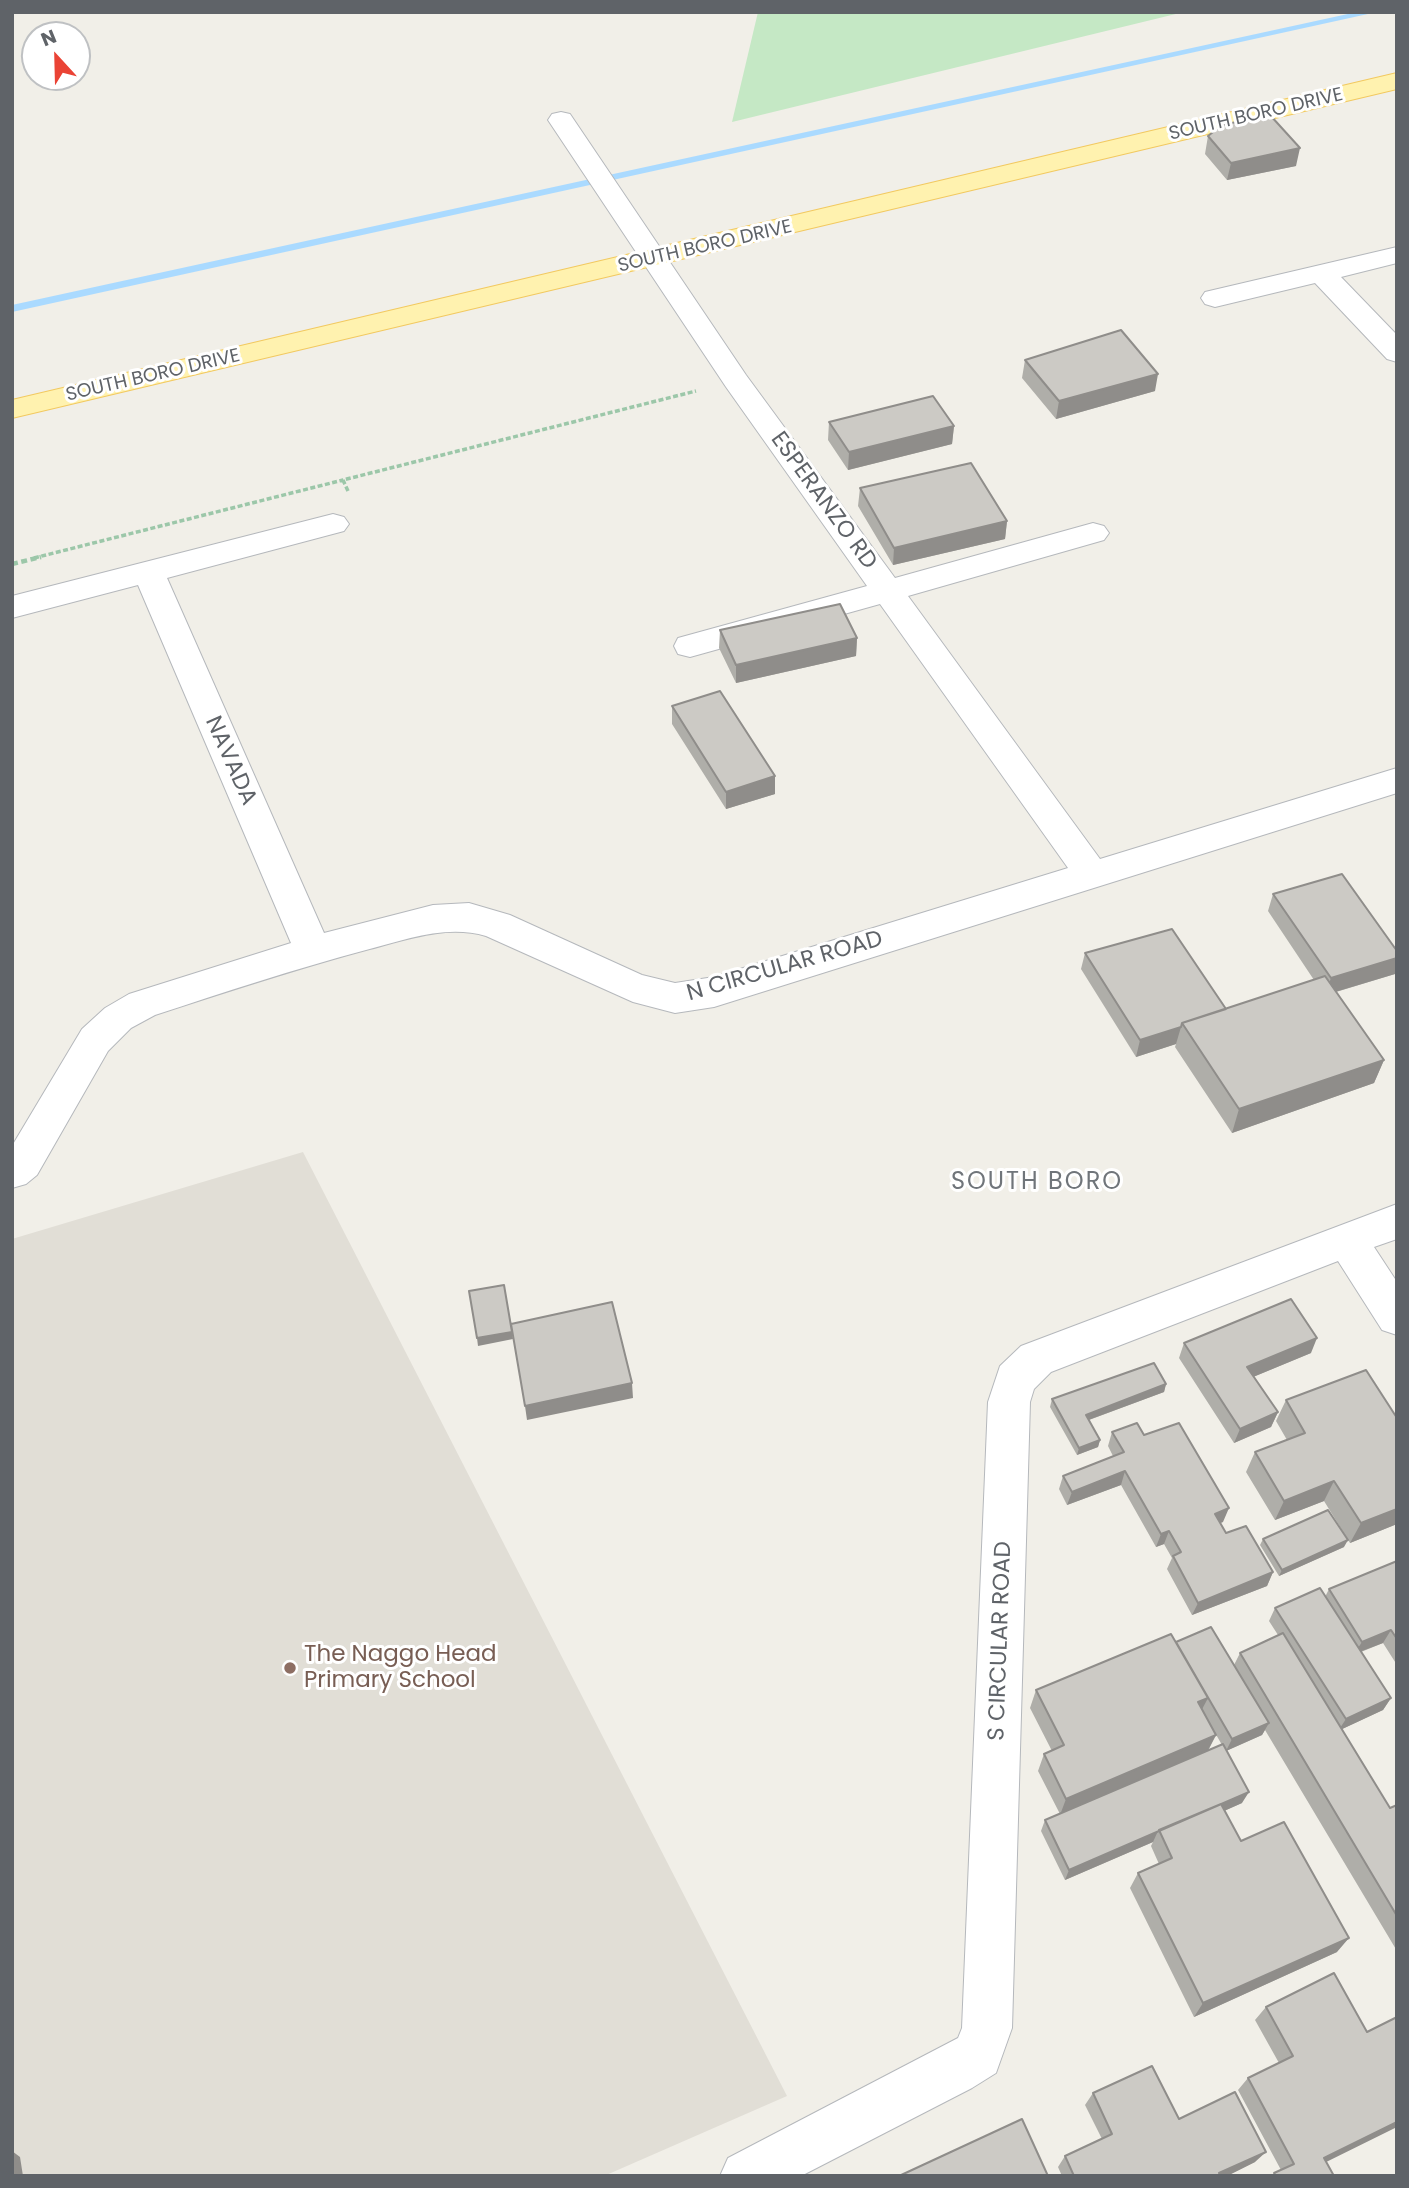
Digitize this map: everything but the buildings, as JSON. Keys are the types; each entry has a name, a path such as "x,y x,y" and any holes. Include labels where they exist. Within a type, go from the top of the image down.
{"main road":[{"name":"SOUTH BORO DRIVE","path":"12,409 655,259 1397,81"}],"street":[{"name":"ESPERANZO RD","path":"561,120 736,381 1093,876"},
{"path":"1215,298 1397,255"},
{"path":"1322,273 1397,353"},
{"path":"12,607 333,524"},
{"path":"690,646 1093,533"},
{"name":"NAVADA","path":"148,572 313,950"},
{"name":"N CIRCULAR ROAD","path":"12,1172 23,1163 95,1040 118,1018 142,1004 313,950 433,919 469,917 497,925 632,986 675,998 714,992 1397,780"},
{"name":"S CIRCULAR ROAD","path":"772,2170 978,2055 987,2028 1009,1402 1015,1379 1036,1359 1397,1221"},
{"path":"1346,1239 1397,1317"}],"path":[{"path":"12,564 736,381"},
{"path":"333,524 361,517 343,481"}],"shaded area":[{"name":"The Naggo Head Primary School","path":"303,1152 787,2096 604,2176 12,2176 12,1239"}],"green space":[{"path":"758,12 1184,12 732,122"}],"waterway":[{"path":"12,309 1372,12"}],"place":[{"name":"The Naggo Head Primary School","path":"290,1668"}],"district":[{"name":"SOUTH BORO","path":"1037,1183"}]}
